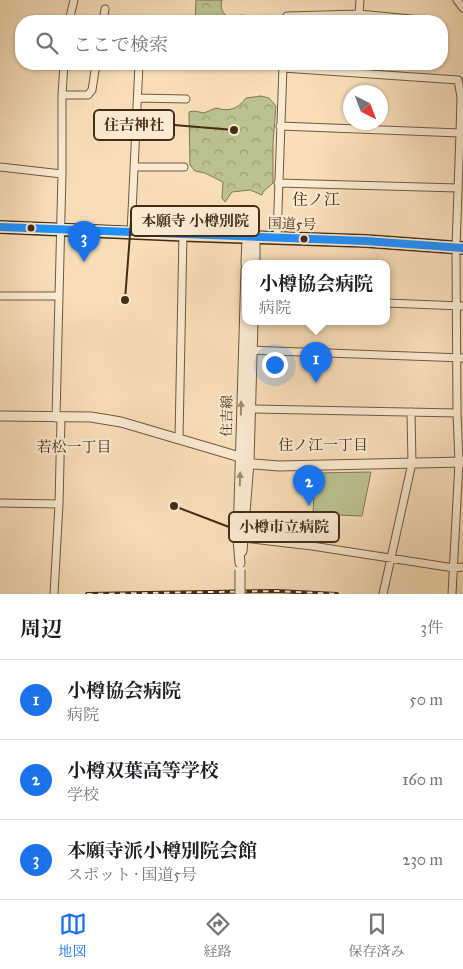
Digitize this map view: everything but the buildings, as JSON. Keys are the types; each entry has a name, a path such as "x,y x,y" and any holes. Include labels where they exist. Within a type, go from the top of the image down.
{"highway":[{"name":"国道5号","path":"0,227 251,238 366,240 459,248"}],"street":[{"path":"71,15 74,0"},
{"path":"359,14 360,0"},
{"path":"457,0 463,8"},
{"path":"104,15 105,10"},
{"path":"323,15 370,15"},
{"path":"54,594 59,504 59,296 64,70"},
{"path":"62,95 88,95 92,90 95,70"},
{"path":"131,233 139,70"},
{"path":"277,238 283,70"},
{"path":"333,70 458,80 461,97 461,133 458,188 460,358 457,413 461,462 452,594"},
{"path":"138,98 186,99"},
{"path":"280,126 461,133"},
{"path":"135,166 184,168"},
{"path":"0,167 62,174"},
{"path":"278,183 458,188"},
{"path":"178,438 183,235"},
{"path":"247,260 251,238"},
{"path":"251,238 254,260"},
{"path":"0,296 59,296"},
{"path":"390,303 460,306"},
{"name":"住吉線","path":"240,566 244,538 251,410 247,325"},
{"name":"住吉線","path":"240,594 238,539 240,457 248,350 252,325"},
{"path":"248,350 460,358"},
{"path":"251,410 457,413"},
{"path":"383,594 412,463 411,412"},
{"path":"0,416 91,417 121,422 240,457 249,462 279,466 461,462"},
{"path":"0,503 59,504"},
{"path":"244,538 321,547 463,568"}],"green space":[{"path":"196,0 222,0 222,10 226,15 195,15"},
{"path":"261,96 269,98 276,106 273,142 273,183 262,195 250,190 232,192 225,202 222,198 223,182 205,173 195,171 190,165 189,112 204,113 216,108 225,110 240,105 246,98"},
{"path":"371,472 362,516 313,514 315,473"}],"railway":[{"path":"87,594 277,591 337,594"}],"transit line":[{"path":"0,227 366,241 463,248"}],"place":[{"name":"住吉神社","path":"234,130"},
{"name":"本願寺派小樽別院会館","path":"84,262"},
{"name":"本願寺 小樽別院","path":"125,300"},
{"name":"小樽協会病院","path":"316,383"},
{"name":"小樽市立病院","path":"174,506"},
{"name":"小樽双葉高等学校","path":"309,506"}],"district":[{"name":"住ノ江","path":"316,199"},
{"name":"住ノ江一丁目","path":"323,445"},
{"name":"若松一丁目","path":"74,447"}]}
